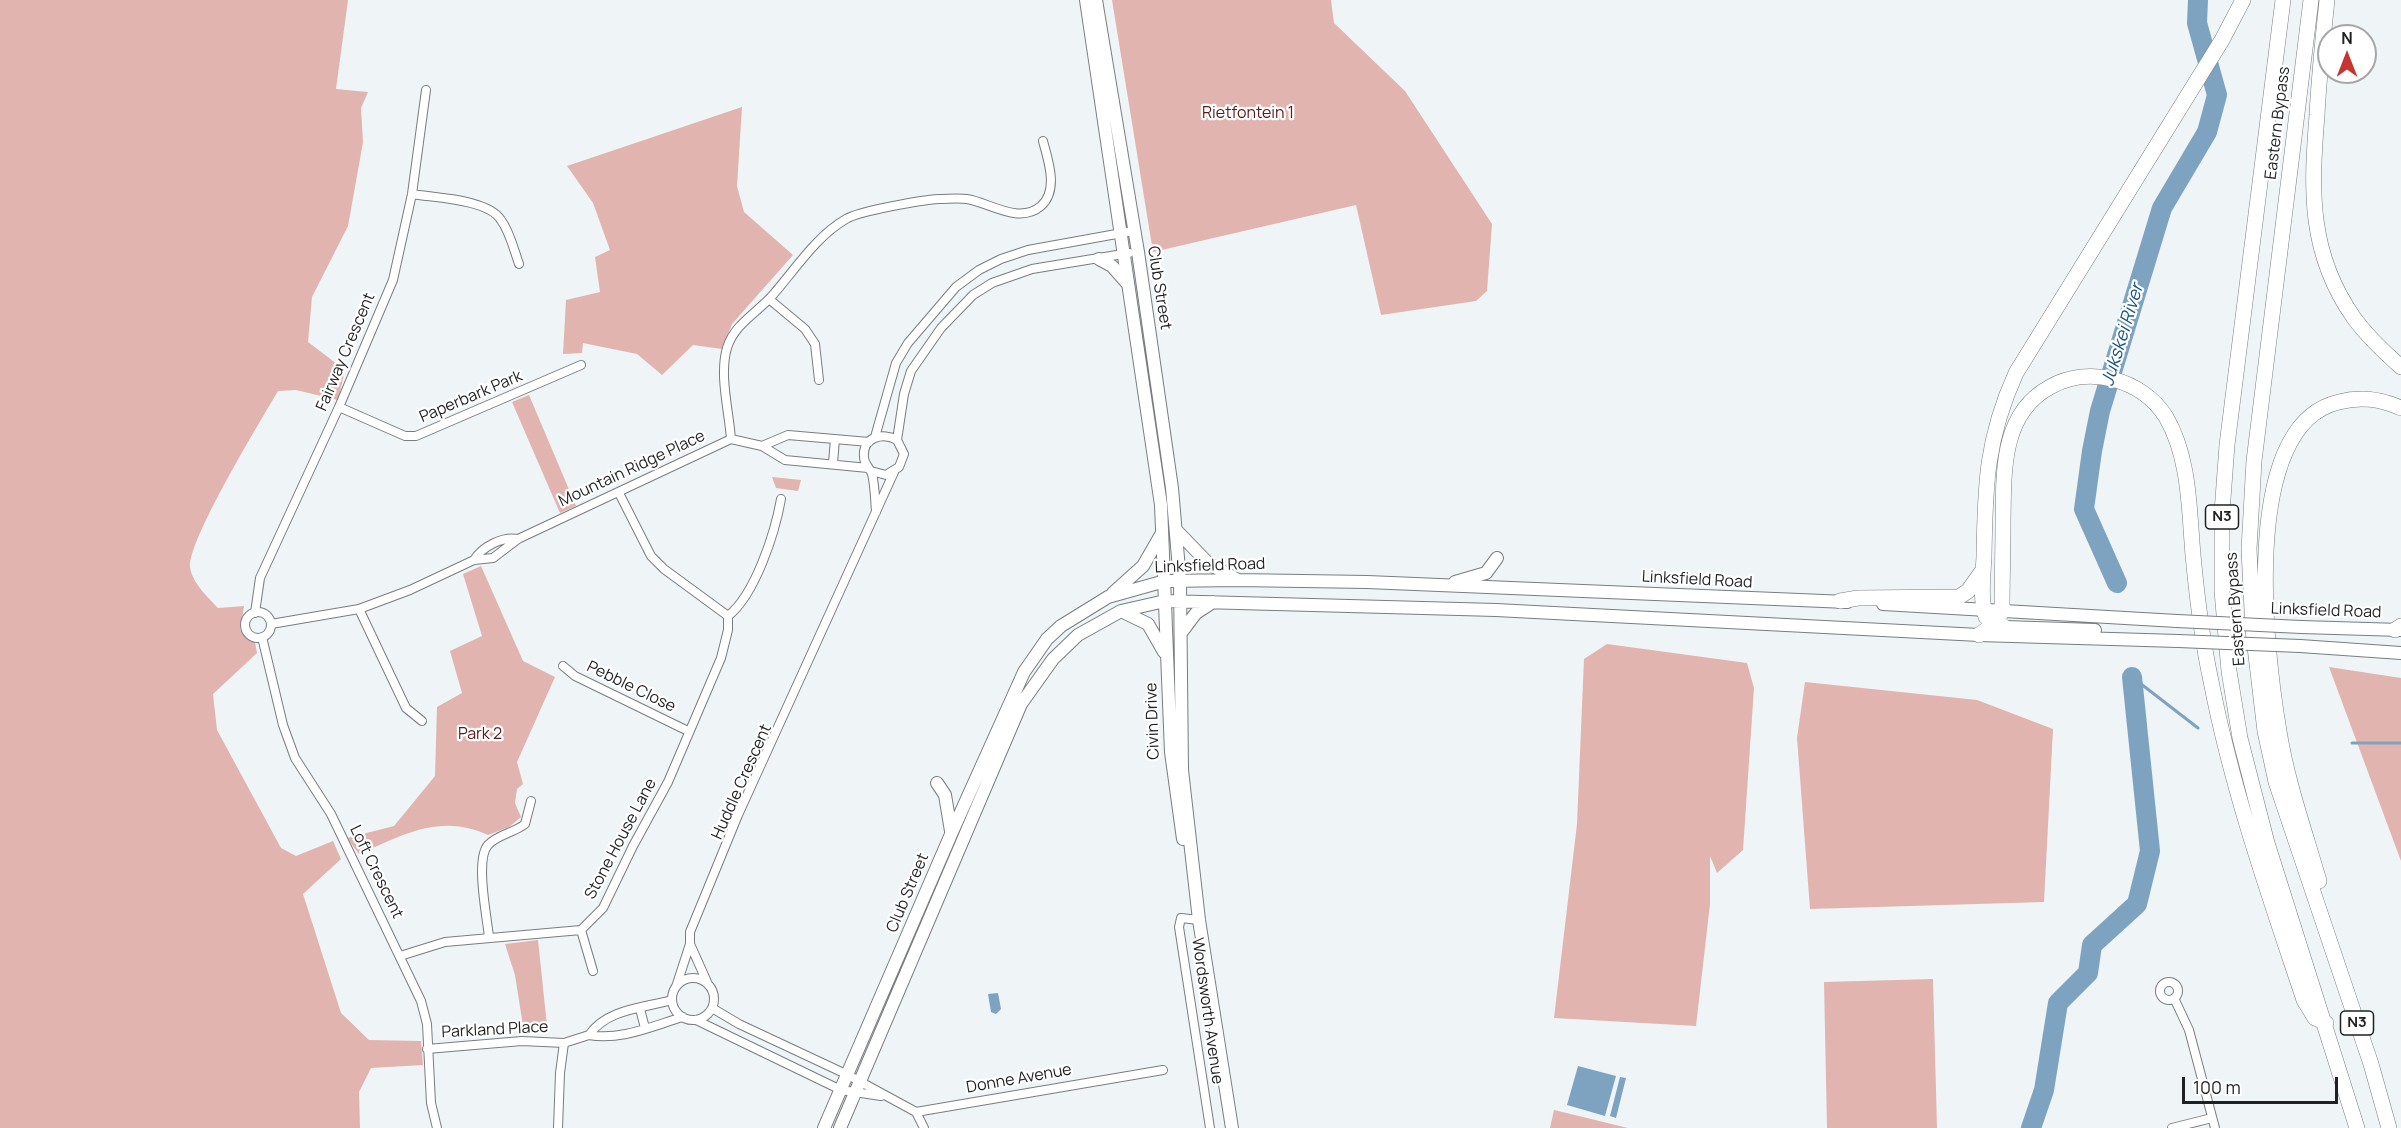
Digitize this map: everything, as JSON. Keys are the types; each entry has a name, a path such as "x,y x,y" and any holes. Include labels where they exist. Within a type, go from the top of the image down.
{"highway":[{"path":"2001,620 1986,617 1983,569 1990,443 2002,404 2016,373 2196,83 2243,0"},
{"name":"Eastern Bypass","path":"2283,0 2227,445 2222,512 2222,591 2229,671 2248,778 2356,1128"},
{"name":"Eastern Bypass","path":"2312,0 2259,414 2250,506 2249,549 2253,630 2265,731 2276,782 2371,1064 2389,1128"},
{"path":"2326,0 2313,174 2316,231 2327,269 2344,302 2366,333 2401,368"},
{"path":"2001,620 2004,472 2011,433 2027,406 2043,390 2067,380 2091,376 2121,381 2144,394 2168,421 2177,443 2186,483 2204,643 2220,726 2253,846 2304,1000 2315,1018 2325,1023"},
{"path":"2321,919 2321,890 2289,778 2276,714 2266,612 2271,502 2285,448 2302,423 2314,412 2353,398 2370,398 2401,408"},
{"path":"1840,601 1858,598 1959,597 1968,591 1983,569"},
{"path":"1979,635 2001,620"}],"main road":[{"name":"Club Street","path":"1086,0 1159,489 1165,581"},
{"name":"Club Street","path":"1096,0 1138,252 1177,531 1180,581"},
{"path":"1099,259 1112,266 1129,286"},
{"path":"1177,531 1208,563 1237,580"},
{"path":"1108,597 1143,566 1163,533"},
{"path":"1443,586 1486,573 1497,558"},
{"name":"Linksfield Road","path":"1024,672 1047,639 1061,626 1108,597 1165,581 1237,580 1443,586 1840,601 1984,610"},
{"name":"Civin Drive","path":"1165,581 1172,767 1185,847 1191,856"},
{"name":"Civin Drive","path":"1180,581 1181,754 1199,920 1232,1128"},
{"name":"Linksfield Road","path":"1038,677 1064,646 1078,635 1121,611 1180,600 1496,610 1979,635 2300,646 2401,653"},
{"path":"1180,633 1196,613 1217,601"},
{"path":"1121,611 1148,624 1158,638 1167,659"},
{"path":"2001,620 2111,632 2140,639"},
{"name":"Linksfield Road","path":"2001,620 2177,621 2399,629"},
{"name":"Club Street","path":"824,1128 1024,672"},
{"name":"Club Street","path":"840,1128 1021,704 1038,677"},
{"path":"938,783 945,795 952,832"}],"street":[{"name":"Fairway Crescent","path":"255,613 260,578 339,407 393,280 412,194 426,90"},
{"path":"731,439 725,367 727,349 742,322 769,299 813,246 847,218 938,199 968,199 1009,213 1028,212 1041,206 1050,190 1051,172 1043,141"},
{"path":"412,194 474,204 494,211 501,219 519,264"},
{"path":"876,512 870,470 864,459 864,450 872,439 897,363 908,343 956,287 979,270 1001,259 1028,250 1133,231"},
{"path":"870,470 878,475 894,472 903,461 904,454 897,440 904,394 911,371 941,328 973,295 992,283 1032,269 1138,252"},
{"path":"769,299 805,329 815,344 819,380"},
{"name":"Paperbark Park","path":"339,407 405,436 416,436 580,365"},
{"path":"762,446 788,435 872,439 883,435 897,440"},
{"name":"Mountain Ridge Place","path":"271,624 359,609 410,590 474,560 479,553 507,537 518,539 731,439 762,446 785,460 833,463 870,470"},
{"path":"833,463 835,439"},
{"name":"Huddle Crescent","path":"676,987 690,944 690,932 704,894 715,881 795,702 800,679 894,472"},
{"path":"619,493 651,556 664,569 728,616 744,600 775,530 781,500"},
{"path":"359,609 406,708 422,721"},
{"path":"255,613 267,616 271,624 269,632 262,638 254,638 246,629 246,621 255,613"},
{"name":"Stone House Lane","path":"581,930 603,908 668,782 721,658 728,630 728,616"},
{"name":"Loft Crescent","path":"262,638 283,725 295,758 331,814 421,1001 427,1024 431,1103 437,1128"},
{"name":"Pebble Close","path":"562,666 575,676 688,731"},
{"path":"489,937 482,869 484,851 491,842 525,824 531,801"},
{"name":"Wordsworth Avenue","path":"1199,920 1181,918 1179,927 1210,1128"},
{"path":"400,956 432,944 581,930 593,971"},
{"path":"690,944 714,995 712,1008 703,1018 696,1020"},
{"path":"682,1017 672,1000 676,987 687,979 701,979 707,983"},
{"path":"2174,998 2189,1030 2215,1128"},
{"path":"589,1035 597,1023 609,1016 672,1000"},
{"path":"712,1008 739,1024 848,1075 857,1088"},
{"path":"640,1009 645,1028"},
{"path":"558,1128 560,1073 564,1043 589,1035 604,1038 682,1017 696,1020 841,1090 857,1088 885,1096 916,1112 924,1128"},
{"name":"Parkland Place","path":"427,1049 522,1041 564,1043"},
{"name":"Donne Avenue","path":"916,1112 1163,1070"},
{"path":"2172,1128 2212,1118"}],"green space":[{"path":"0,0 348,0 336,89 368,92 361,108 363,142 348,226 312,297 308,342 345,370 338,400 296,390 278,391 212,507 193,553 190,567 197,584 218,608 244,606 240,630 255,642 257,653 213,694 217,730 281,848 296,856 333,841 341,859 303,894 341,1013 369,1040 421,1041 423,1065 371,1068 359,1092 360,1128 0,1128"},
{"name":"Rietfontein 1","path":"1112,0 1331,0 1334,23 1405,91 1492,224 1487,291 1476,301 1381,315 1356,205 1153,252"},
{"path":"742,107 737,186 744,212 793,255 732,324 722,349 693,345 662,375 637,354 583,343 582,353 563,354 566,300 600,292 595,257 610,250 593,203 567,166"},
{"path":"529,395 576,506 560,513 512,402"},
{"path":"772,477 801,480 798,491 776,488"},
{"name":"Park 2","path":"481,566 523,661 555,677 517,762 523,784 517,789 515,803 521,817 509,827 488,835 454,826 422,829 359,854 347,838 394,826 435,776 437,707 462,693 450,651 482,636 463,574"},
{"path":"1607,644 1747,663 1754,688 1743,850 1717,873 1710,856 1710,904 1696,1026 1554,1018 1577,824 1584,659"},
{"path":"2329,667 2401,678 2401,861"},
{"path":"1805,682 1977,700 2053,729 2044,902 1810,909 1797,738"},
{"path":"538,940 547,1026 523,1026 515,975 505,944"},
{"path":"1933,979 1937,1128 1827,1128 1824,982"},
{"path":"1554,1110 1628,1128 1550,1128"}],"water":[{"path":"998,993 1001,1009 996,1014 991,1012 988,994"},
{"path":"1578,1066 1616,1076 1605,1116 1567,1105"},
{"path":"1620,1077 1626,1078 1616,1118 1610,1116"}],"waterway":[{"name":"Jukskei River","path":"2117,583 2084,509 2092,451 2100,411 2162,208 2207,132 2217,95 2197,23 2198,0"},
{"path":"2132,677 2198,728"},
{"name":"Jukskei River","path":"2031,1128 2044,1090 2058,1003 2088,973 2092,945 2137,904 2150,851 2132,677"},
{"name":"Jukskei River","path":"2352,743 2401,743"}]}
